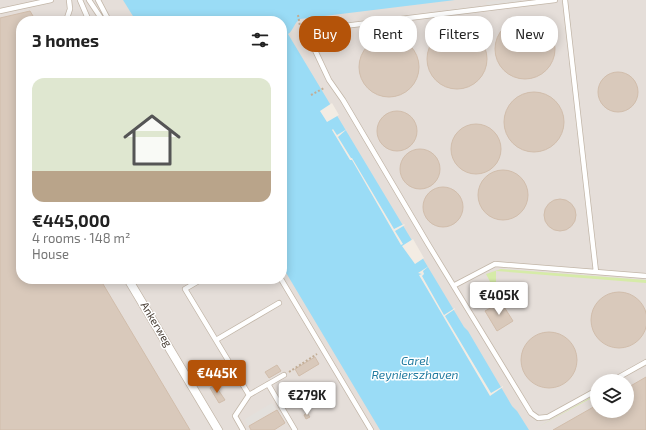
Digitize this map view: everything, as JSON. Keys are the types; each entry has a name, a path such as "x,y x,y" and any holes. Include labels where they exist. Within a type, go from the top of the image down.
{"lane":[{"path":"0,11 51,0"},
{"path":"68,16 70,9 69,0"},
{"path":"80,0 87,16"},
{"path":"89,0 100,16"},
{"path":"98,0 106,16"},
{"path":"555,0 328,28 320,32 314,41 314,51 329,80 343,100 428,244 534,416 548,417 590,394"},
{"path":"565,0 596,272"},
{"path":"454,285 495,264 646,276"},
{"name":"Ankerweg","path":"129,284 216,430"},
{"name":"Ankerweg","path":"133,284 220,430"},
{"path":"194,284 185,289 249,395"},
{"path":"283,284 371,430"},
{"path":"216,340 279,303"},
{"path":"625,374 646,362"},
{"path":"244,430 235,416 249,395 284,374"},
{"path":"268,384 295,430"}],"path":[{"path":"298,15 299,20"},
{"path":"311,95 324,88"},
{"path":"284,374 324,351"}],"shaded area":[{"path":"0,0 646,0 646,430 0,430"},
{"path":"520,0 520,2 487,5 486,2"},
{"path":"272,403 276,409 248,426 245,419"}],"green space":[{"path":"501,269 646,280 646,283 496,271 496,283 500,291 496,293 486,274"},
{"path":"590,398 590,399 536,428"}],"water":[{"name":"Carel Reynierszhaven","path":"123,0 455,0 324,16 299,16 299,20 288,34 512,406 529,430 380,430 287,274 287,16 133,16"}],"pier":[{"path":"332,103 339,115 327,122 320,111"},
{"path":"333,129 337,135 347,129 338,137 352,158 394,229 404,224 405,225 395,231 403,244 401,245 352,160 350,160 332,130"},
{"path":"413,239 424,258 415,264 402,246"},
{"path":"429,266 423,271 424,274 422,276 444,315 455,308 445,316 491,393 503,386 490,396 419,275 422,274 418,273"}],"building":[{"path":"30,11 33,16 16,16 16,284 103,284 190,430 0,430 0,18"},
{"path":"501,31 501,52 555,52 550,66 542,74 531,79 519,79 508,74 500,66 495,55 495,43"},
{"path":"363,52 415,52 419,61 419,73 414,84 406,92 395,97 383,97 372,92 364,84 359,73 359,61"},
{"path":"427,52 487,53 487,65 482,76 474,84 463,89 451,89 440,84 432,76 427,65"},
{"path":"622,72 629,75 635,81 638,92 637,100 629,109 622,112 614,112 607,109 599,100 598,88 601,81 610,73"},
{"path":"528,92 540,92 551,97 559,105 564,116 562,134 551,147 540,152 528,152 517,147 509,139 504,128 504,116 509,105 517,97"},
{"path":"401,111 408,114 414,120 417,131 416,139 408,148 401,151 393,151 386,148 378,139 377,127 380,120 389,112"},
{"path":"476,124 485,126 494,131 499,140 501,149 499,158 494,167 485,172 476,174 467,172 458,167 453,158 451,149 453,140 458,131 467,126"},
{"path":"416,149 424,149 431,152 437,158 440,169 437,180 431,186 424,189 416,189 409,186 403,180 400,173 400,165 403,158 409,152"},
{"path":"503,170 512,172 521,177 526,186 528,195 526,204 521,213 512,218 503,220 494,218 485,213 480,204 478,195 480,186 485,177 494,172"},
{"path":"439,187 447,187 454,190 460,196 463,207 460,218 454,224 447,227 439,227 432,224 426,218 423,211 423,203 426,196 432,190"},
{"path":"557,199 563,199 573,206 576,215 575,221 569,228 563,231 557,231 547,224 544,218 544,212 551,202"},
{"path":"473,291 482,304 479,306 471,293"},
{"path":"613,292 625,292 639,300 647,314 645,331 639,340 625,348 613,348 603,343 596,336 591,326 591,314 596,304 603,297"},
{"path":"501,302 513,321 497,331 485,311"},
{"path":"543,332 555,332 569,340 577,354 575,371 569,380 555,388 543,388 533,383 526,376 521,366 521,354 526,344 533,337"},
{"path":"315,357 319,364 299,376 295,369"},
{"path":"277,365 281,371 269,378 265,372"},
{"path":"646,377 646,430 553,430 590,409 590,418 634,418 634,384"},
{"path":"215,385 225,400 219,403 210,388"},
{"path":"277,410 285,423 274,430 251,430 249,426"},
{"path":"307,413 310,417 306,419 304,415"}]}
